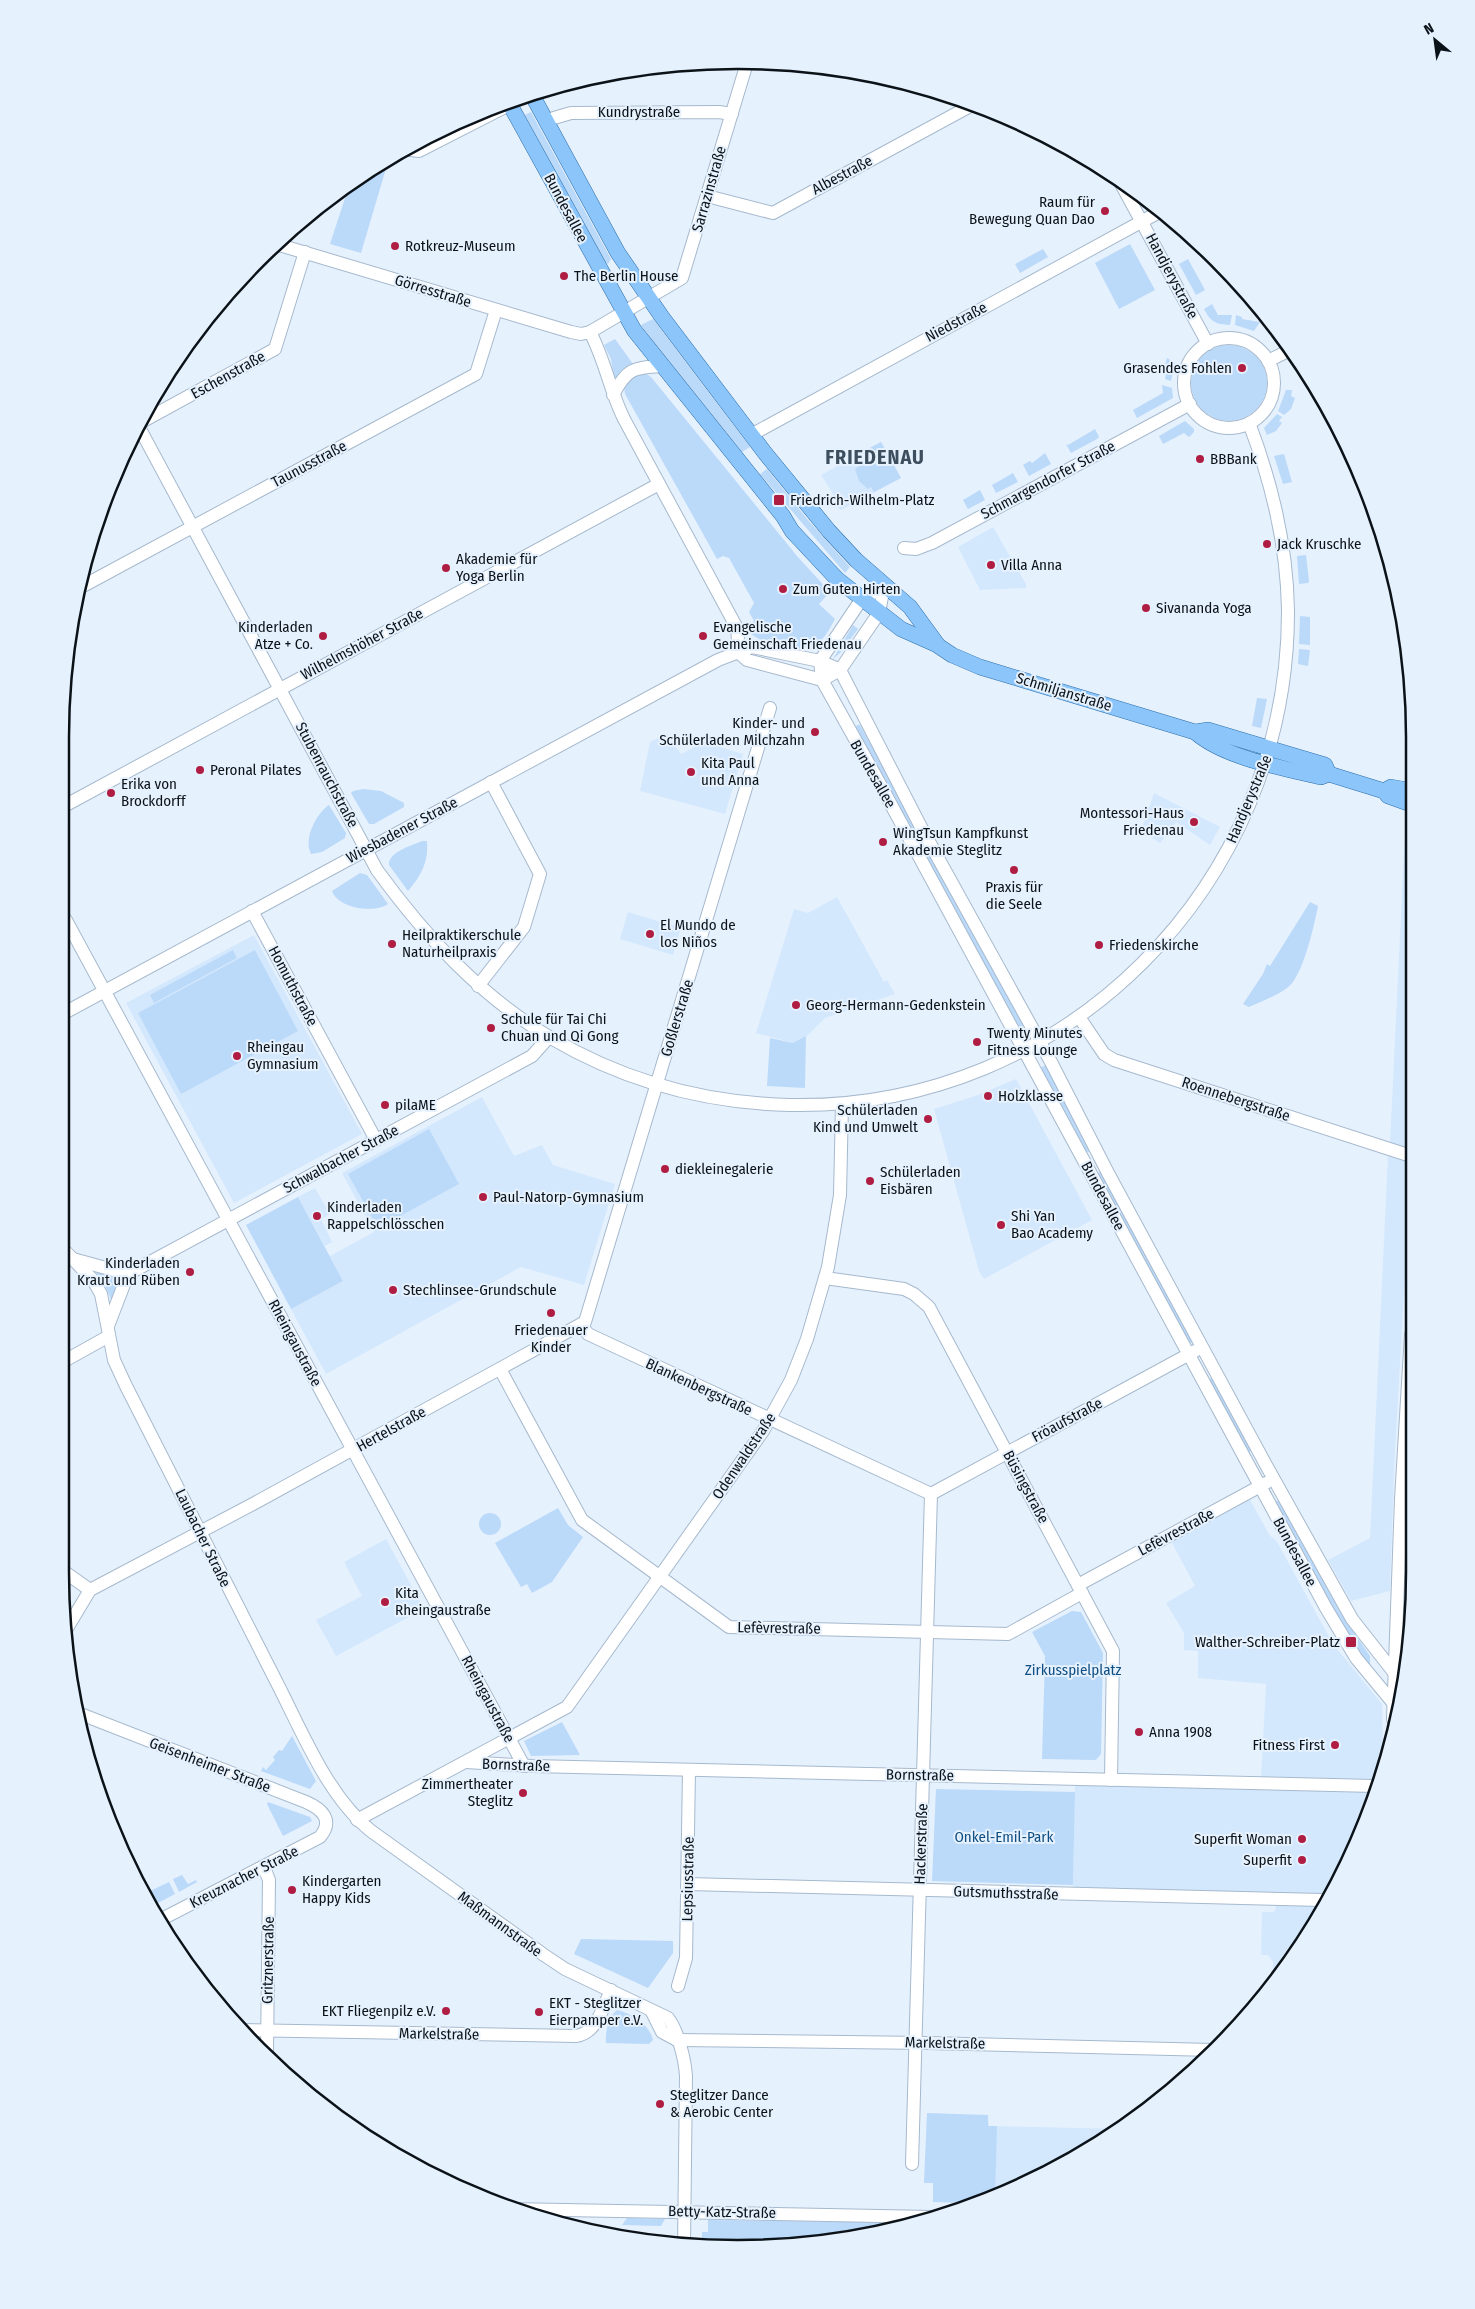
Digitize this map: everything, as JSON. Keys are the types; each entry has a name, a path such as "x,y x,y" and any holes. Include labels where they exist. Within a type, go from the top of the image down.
{"main road":[{"name":"Bundesallee","path":"536,100 623,261 649,299"},
{"name":"Bundesallee","path":"511,109 624,313"},
{"path":"601,274 623,261"},
{"path":"649,299 751,435 828,531 884,586"},
{"path":"624,313 662,366 783,516 792,530 837,579 879,613"},
{"name":"Schmiljanstraße","path":"884,586 910,607 937,645"},
{"name":"Schmiljanstraße","path":"879,613 901,629 980,667 1195,732 1208,730 1270,748 1321,777 1329,774 1384,791 1388,796 1406,802"},
{"name":"Schmiljanstraße","path":"1384,791 1391,787 1406,790"}],"street":[{"name":"Sarrazinstraße","path":"624,313 682,278 745,69"},
{"name":"Albestraße","path":"707,196 773,213 965,109"},
{"name":"Kundrystraße","path":"546,120 571,113 719,112 732,114"},
{"path":"417,151 449,135"},
{"name":"Handjerystraße","path":"1126,194 1208,344"},
{"name":"Niedstraße","path":"751,435 1154,215"},
{"name":"Görresstraße","path":"285,246 571,332 581,334 590,332"},
{"name":"Eschenstraße","path":"151,417 275,349 305,252"},
{"name":"Taunusstraße","path":"87,584 476,374 496,310"},
{"path":"624,313 590,332 606,367 613,395 737,628 739,653 747,660 822,680 840,670 879,613 884,586"},
{"path":"1226,339 1242,340 1256,347 1268,361 1274,381 1271,400 1260,415 1249,423 1236,427 1219,426 1203,420 1190,404 1185,392 1186,374 1193,357 1208,344 1226,339"},
{"path":"1268,361 1284,353"},
{"path":"613,395 628,372 641,367 662,366"},
{"name":"Schmargendorfer Straße","path":"904,548 916,549 932,543 1190,404"},
{"name":"Handjerystraße","path":"1023,1050 1079,1017 1135,971 1187,913 1210,880 1236,834 1270,748 1284,680 1287,585 1274,502 1249,423"},
{"name":"Stubenrauchstraße","path":"142,433 377,870 408,911 444,952 478,986 549,1037 615,1070 657,1085 707,1097 746,1103 842,1104 887,1097 936,1085 980,1071 1023,1050"},
{"name":"Wilhelmshöher Straße","path":"69,803 659,484"},
{"path":"822,680 820,661 861,600 884,586"},
{"path":"739,653 752,647 820,661 840,670"},
{"name":"Wiesbadener Straße","path":"69,1010 718,660 739,653"},
{"name":"Bundesallee","path":"840,670 926,836 1352,1619 1398,1677"},
{"name":"Bundesallee","path":"822,680 871,767 1187,1355 1344,1640 1393,1701"},
{"name":"Goßlerstraße","path":"581,1325 588,1318 770,708"},
{"path":"478,986 524,926 540,874 490,782"},
{"name":"Homuthstraße","path":"252,911 376,1140"},
{"name":"Rheingaustraße","path":"69,926 524,1766"},
{"name":"Roennebergstraße","path":"1079,1017 1104,1054 1114,1060 1406,1154"},
{"name":"Schwalbacher Straße","path":"128,1274 532,1056 549,1037"},
{"name":"Odenwaldstraße","path":"509,1738 567,1707 770,1420 791,1380 804,1347 825,1278 840,1194 842,1104"},
{"path":"69,1255 128,1274 108,1332 69,1358"},
{"name":"Laubacher Straße","path":"69,1256 92,1280 101,1294 114,1360 122,1377 332,1786 344,1805 357,1820"},
{"name":"Büsingstraße","path":"825,1278 904,1289 923,1300 929,1307 1113,1651 1111,1780"},
{"name":"Hertelstraße","path":"90,1590 353,1450 581,1325"},
{"name":"Blankenbergstraße","path":"581,1325 588,1334 931,1494"},
{"name":"Fröaufstraße","path":"931,1494 1203,1346"},
{"name":"Lefèvrestraße","path":"500,1369 582,1520 729,1627 1008,1634 1080,1589 1275,1478"},
{"path":"1399,1667 1406,1485"},
{"name":"Hackerstraße","path":"912,2164 931,1494"},
{"path":"69,1575 90,1590 71,1622"},
{"name":"Geisenheimer Straße","path":"85,1717 316,1806 325,1815 325,1830"},
{"path":"357,1820 509,1738"},
{"name":"Bornstraße","path":"466,1762 524,1766 1371,1786"},
{"name":"Lepsiusstraße","path":"678,1986 686,1958 689,1770"},
{"name":"Maßmannstraße","path":"357,1820 544,1955 565,1968 652,2012 662,2032 677,2040"},
{"name":"Kreuznacher Straße","path":"165,1917 314,1841 325,1830"},
{"name":"Gritznerstraße","path":"264,1867 269,1880 266,2045"},
{"name":"Gutsmuthsstraße","path":"688,1884 1320,1900"},
{"name":"Markelstraße","path":"252,2030 576,2036 586,2033 593,2027 611,1990"},
{"path":"677,2040 683,2056 686,2076 684,2238"},
{"name":"Markelstraße","path":"677,2040 1204,2050"},
{"name":"Betty-Katz-Straße","path":"538,2209 912,2217"}],"shaded area":[{"path":"881,442 901,478 841,510 838,508 832,492 821,475"},
{"name":"Villa Anna","path":"993,527 1026,584 1026,588 980,590 958,547"},
{"name":"Kita Paul und Anna","path":"667,734 681,754 704,742 743,754 725,814 640,791 650,742"},
{"path":"1154,793 1220,827 1210,845 1176,822 1160,843 1141,831"},
{"path":"1406,810 1406,1148 1390,1143"},
{"path":"837,897 884,982 887,980 895,994 825,1018 803,1040 793,1043 756,1033 794,909 808,913"},
{"name":"El Mundo de los Niños","path":"628,912 681,928 673,955 620,939"},
{"name":"Rheingau Gymnasium","path":"254,935 362,1134 234,1203 126,1003"},
{"path":"1016,1079 1092,1220 984,1279 979,1271 934,1109 978,1095"},
{"name":"Paul-Natorp-Gymnasium","path":"482,1097 514,1156 542,1145 553,1165 615,1184 584,1285 521,1267 326,1374 291,1309 343,1281 330,1256 374,1232 342,1173"},
{"path":"1388,1155 1406,1162 1406,1255 1394,1470 1390,1591 1351,1601 1328,1560 1370,1538"},
{"name":"Kinderladen Rappelschlösschen","path":"315,1188 330,1214 321,1219 332,1242 325,1246 298,1197"},
{"path":"1250,1500 1270,1536 1276,1540 1333,1644 1382,1704 1383,1746 1373,1778 1261,1778 1266,1684 1198,1678 1198,1651 1184,1650 1184,1633 1166,1603 1195,1586 1171,1541"},
{"name":"Kita Rheingaustraße","path":"386,1539 424,1609 336,1656 316,1620 362,1596 344,1562"},
{"path":"1075,1785 1369,1792 1355,1827 1323,1895 1073,1889"},
{"path":"1277,1904 1318,1905 1273,1973 1273,1962 1268,1955 1261,1955 1262,1912 1274,1912"},
{"path":"988,2115 989,2126 1108,2129 1072,2151 993,2189 958,2203 933,2202"}],"green space":[{"path":"531,112 611,259 608,264 604,261 525,115"},
{"path":"386,169 361,253 330,244 346,196"},
{"path":"1130,244 1155,290 1119,309 1095,263"},
{"path":"1043,249 1048,257 1020,273 1015,264"},
{"path":"1188,259 1205,290 1196,295 1179,264"},
{"path":"1212,304 1218,315 1232,315 1230,325 1214,322 1209,317 1204,309"},
{"path":"1236,315 1242,317 1242,319 1260,322 1254,331 1235,325"},
{"path":"653,319 750,447 742,452 654,343 641,325"},
{"path":"615,339 633,364 614,379 611,359 604,345"},
{"path":"1229,345 1244,348 1256,356 1264,368 1267,383 1264,398 1256,410 1244,418 1229,421 1214,418 1202,410 1194,398 1191,383 1194,368 1202,356 1214,348"},
{"path":"1167,358 1175,363 1171,381 1165,379 1166,373 1163,373"},
{"path":"645,373 651,377 797,556 830,592 819,604 835,619 825,636 816,644 799,648 778,646 758,638 745,627 754,621 749,612 754,603 729,558 723,556 717,559 625,394 624,386 629,378"},
{"path":"1162,385 1172,388 1173,398 1137,418 1133,410 1163,393"},
{"path":"1286,390 1292,390 1291,396 1295,398 1291,409 1284,415 1278,411"},
{"path":"1277,414 1282,417 1279,421 1282,423 1276,431 1267,435 1264,428"},
{"path":"1185,421 1194,429 1194,432 1189,437 1184,433 1163,444 1159,436"},
{"path":"1095,429 1099,437 1097,439 1071,453 1066,444 1068,445"},
{"path":"881,442 901,478 874,492 871,487 868,489 859,481 855,469 868,460 864,451"},
{"path":"1045,453 1051,464 1029,476 1023,465 1030,461 1032,463"},
{"path":"1284,454 1292,482 1283,484 1274,456"},
{"path":"767,469 808,520 850,567 845,573 760,474"},
{"path":"1013,473 1018,482 996,493 992,485"},
{"path":"980,490 985,500 968,509 963,500"},
{"path":"1306,555 1309,581 1308,583 1299,584 1297,556"},
{"path":"1300,616 1310,617 1310,645 1299,644"},
{"path":"853,625 858,629 840,653 833,659"},
{"path":"1299,649 1310,650 1308,666 1298,664"},
{"path":"1257,698 1267,699 1261,728 1252,726"},
{"path":"857,725 860,725 1024,1025 1017,1029 855,728"},
{"path":"363,789 381,791 404,803 404,807 374,824 369,824 351,793"},
{"path":"329,805 346,833 345,838 322,852 311,854 309,841 312,827 320,814"},
{"path":"422,841 427,841 427,855 417,880 408,891 389,865 390,860 392,856 401,850"},
{"path":"360,873 367,875 388,904 374,909 357,908 341,902 336,897 332,891"},
{"path":"1310,902 1318,906 1311,938 1303,962 1293,982 1287,988 1249,1007 1243,1004 1263,974 1267,964 1270,966"},
{"path":"233,950 237,958 154,1003 150,995"},
{"path":"255,950 298,1031 181,1094 138,1013"},
{"path":"806,1036 805,1088 767,1086 770,1038 793,1043"},
{"path":"1046,1065 1090,1151 1086,1153 1038,1069"},
{"path":"429,1129 459,1184 378,1228 348,1174"},
{"path":"1101,1171 1194,1341 1189,1344 1097,1174"},
{"path":"298,1197 343,1281 291,1309 246,1225"},
{"path":"95,1271 118,1279 113,1304 105,1285"},
{"path":"1213,1377 1252,1450 1248,1453 1208,1380"},
{"path":"1279,1500 1340,1612 1370,1656 1370,1665 1344,1630 1275,1502"},
{"path":"558,1508 568,1525 583,1537 552,1582 532,1593 527,1584 521,1587 495,1543"},
{"path":"490,1513 498,1516 501,1524 498,1532 490,1535 482,1532 479,1524 482,1516"},
{"name":"Zirkusspielplatz","path":"1072,1611 1081,1612 1103,1653 1101,1754 1096,1760 1042,1759 1045,1656 1032,1632"},
{"path":"562,1722 580,1755 531,1756 524,1741"},
{"path":"292,1736 316,1781 310,1789 261,1771 263,1767 266,1770 275,1760 273,1757 279,1750 282,1751"},
{"name":"Onkel-Emil-Park","path":"936,1789 1075,1792 1073,1885 932,1881"},
{"path":"268,1802 310,1817 312,1821 283,1836 267,1804"},
{"path":"182,1875 188,1884 196,1880 197,1882 179,1892 173,1879"},
{"path":"169,1882 175,1894 157,1904 150,1891"},
{"path":"581,1939 673,1941 673,1953 648,1988 574,1954"},
{"path":"617,2010 639,2020 648,2029 653,2040 649,2044 606,2043 608,2025 611,2017"},
{"path":"927,2113 988,2115 988,2126 997,2126 995,2188 958,2203 933,2202 933,2183 924,2183"},
{"path":"627,2218 665,2219 661,2226 622,2225"},
{"path":"708,2220 887,2223 825,2235 781,2239 702,2239 702,2232 708,2232"}],"place":[{"name":"Raum für Bewegung Quan Dao","path":"1105,211"},
{"name":"Rotkreuz-Museum","path":"395,246"},
{"name":"The Berlin House","path":"564,276"},
{"name":"Grasendes Fohlen","path":"1242,368"},
{"name":"BBBank","path":"1200,459"},
{"name":"Friedrich-Wilhelm-Platz","path":"779,500"},
{"name":"Jack Kruschke","path":"1267,544"},
{"name":"Villa Anna","path":"991,565"},
{"name":"Akademie für Yoga Berlin","path":"446,568"},
{"name":"Zum Guten Hirten","path":"783,589"},
{"name":"Sivananda Yoga","path":"1146,608"},
{"name":"Kinderladen Atze + Co.","path":"323,636"},
{"name":"Evangelische Gemeinschaft Friedenau","path":"703,636"},
{"name":"Kinder- und Schülerladen Milchzahn","path":"815,732"},
{"name":"Peronal Pilates","path":"200,770"},
{"name":"Kita Paul und Anna","path":"691,772"},
{"name":"Erika von Brockdorff","path":"111,793"},
{"name":"Montessori-Haus Friedenau","path":"1194,822"},
{"name":"WingTsun Kampfkunst Akademie Steglitz","path":"883,842"},
{"name":"Praxis für die Seele","path":"1014,870"},
{"name":"El Mundo de los Niños","path":"650,934"},
{"name":"Heilpraktikerschule Naturheilpraxis","path":"392,944"},
{"name":"Friedenskirche","path":"1099,945"},
{"name":"Georg-Hermann-Gedenkstein","path":"796,1005"},
{"name":"Schule für Tai Chi Chuan und Qi Gong","path":"491,1028"},
{"name":"Twenty Minutes Fitness Lounge","path":"977,1042"},
{"name":"Rheingau Gymnasium","path":"237,1056"},
{"name":"Holzklasse","path":"988,1096"},
{"name":"pilaME","path":"385,1105"},
{"name":"Schülerladen Kind und Umwelt","path":"928,1119"},
{"name":"diekleinegalerie","path":"665,1169"},
{"name":"Schülerladen Eisbären","path":"870,1181"},
{"name":"Paul-Natorp-Gymnasium","path":"483,1197"},
{"name":"Kinderladen Rappelschlösschen","path":"317,1216"},
{"name":"Shi Yan Bao Academy","path":"1001,1225"},
{"name":"Kinderladen Kraut und Rüben","path":"190,1272"},
{"name":"Stechlinsee-Grundschule","path":"393,1290"},
{"name":"Friedenauer Kinder","path":"551,1313"},
{"name":"Kita Rheingaustraße","path":"385,1602"},
{"name":"Walther-Schreiber-Platz","path":"1351,1642"},
{"name":"Anna 1908","path":"1139,1732"},
{"name":"Fitness First","path":"1335,1745"},
{"name":"Zimmertheater Steglitz","path":"523,1793"},
{"name":"Superfit Woman","path":"1302,1839"},
{"name":"Superfit","path":"1302,1860"},
{"name":"Kindergarten Happy Kids","path":"292,1890"},
{"name":"EKT Fliegenpilz e.V.","path":"446,2011"},
{"name":"EKT - Steglitzer Eierpamper e.V.","path":"539,2012"},
{"name":"Steglitzer Dance & Aerobic Center","path":"660,2104"}],"district":[{"name":"FRIEDENAU","path":"875,457"}]}
